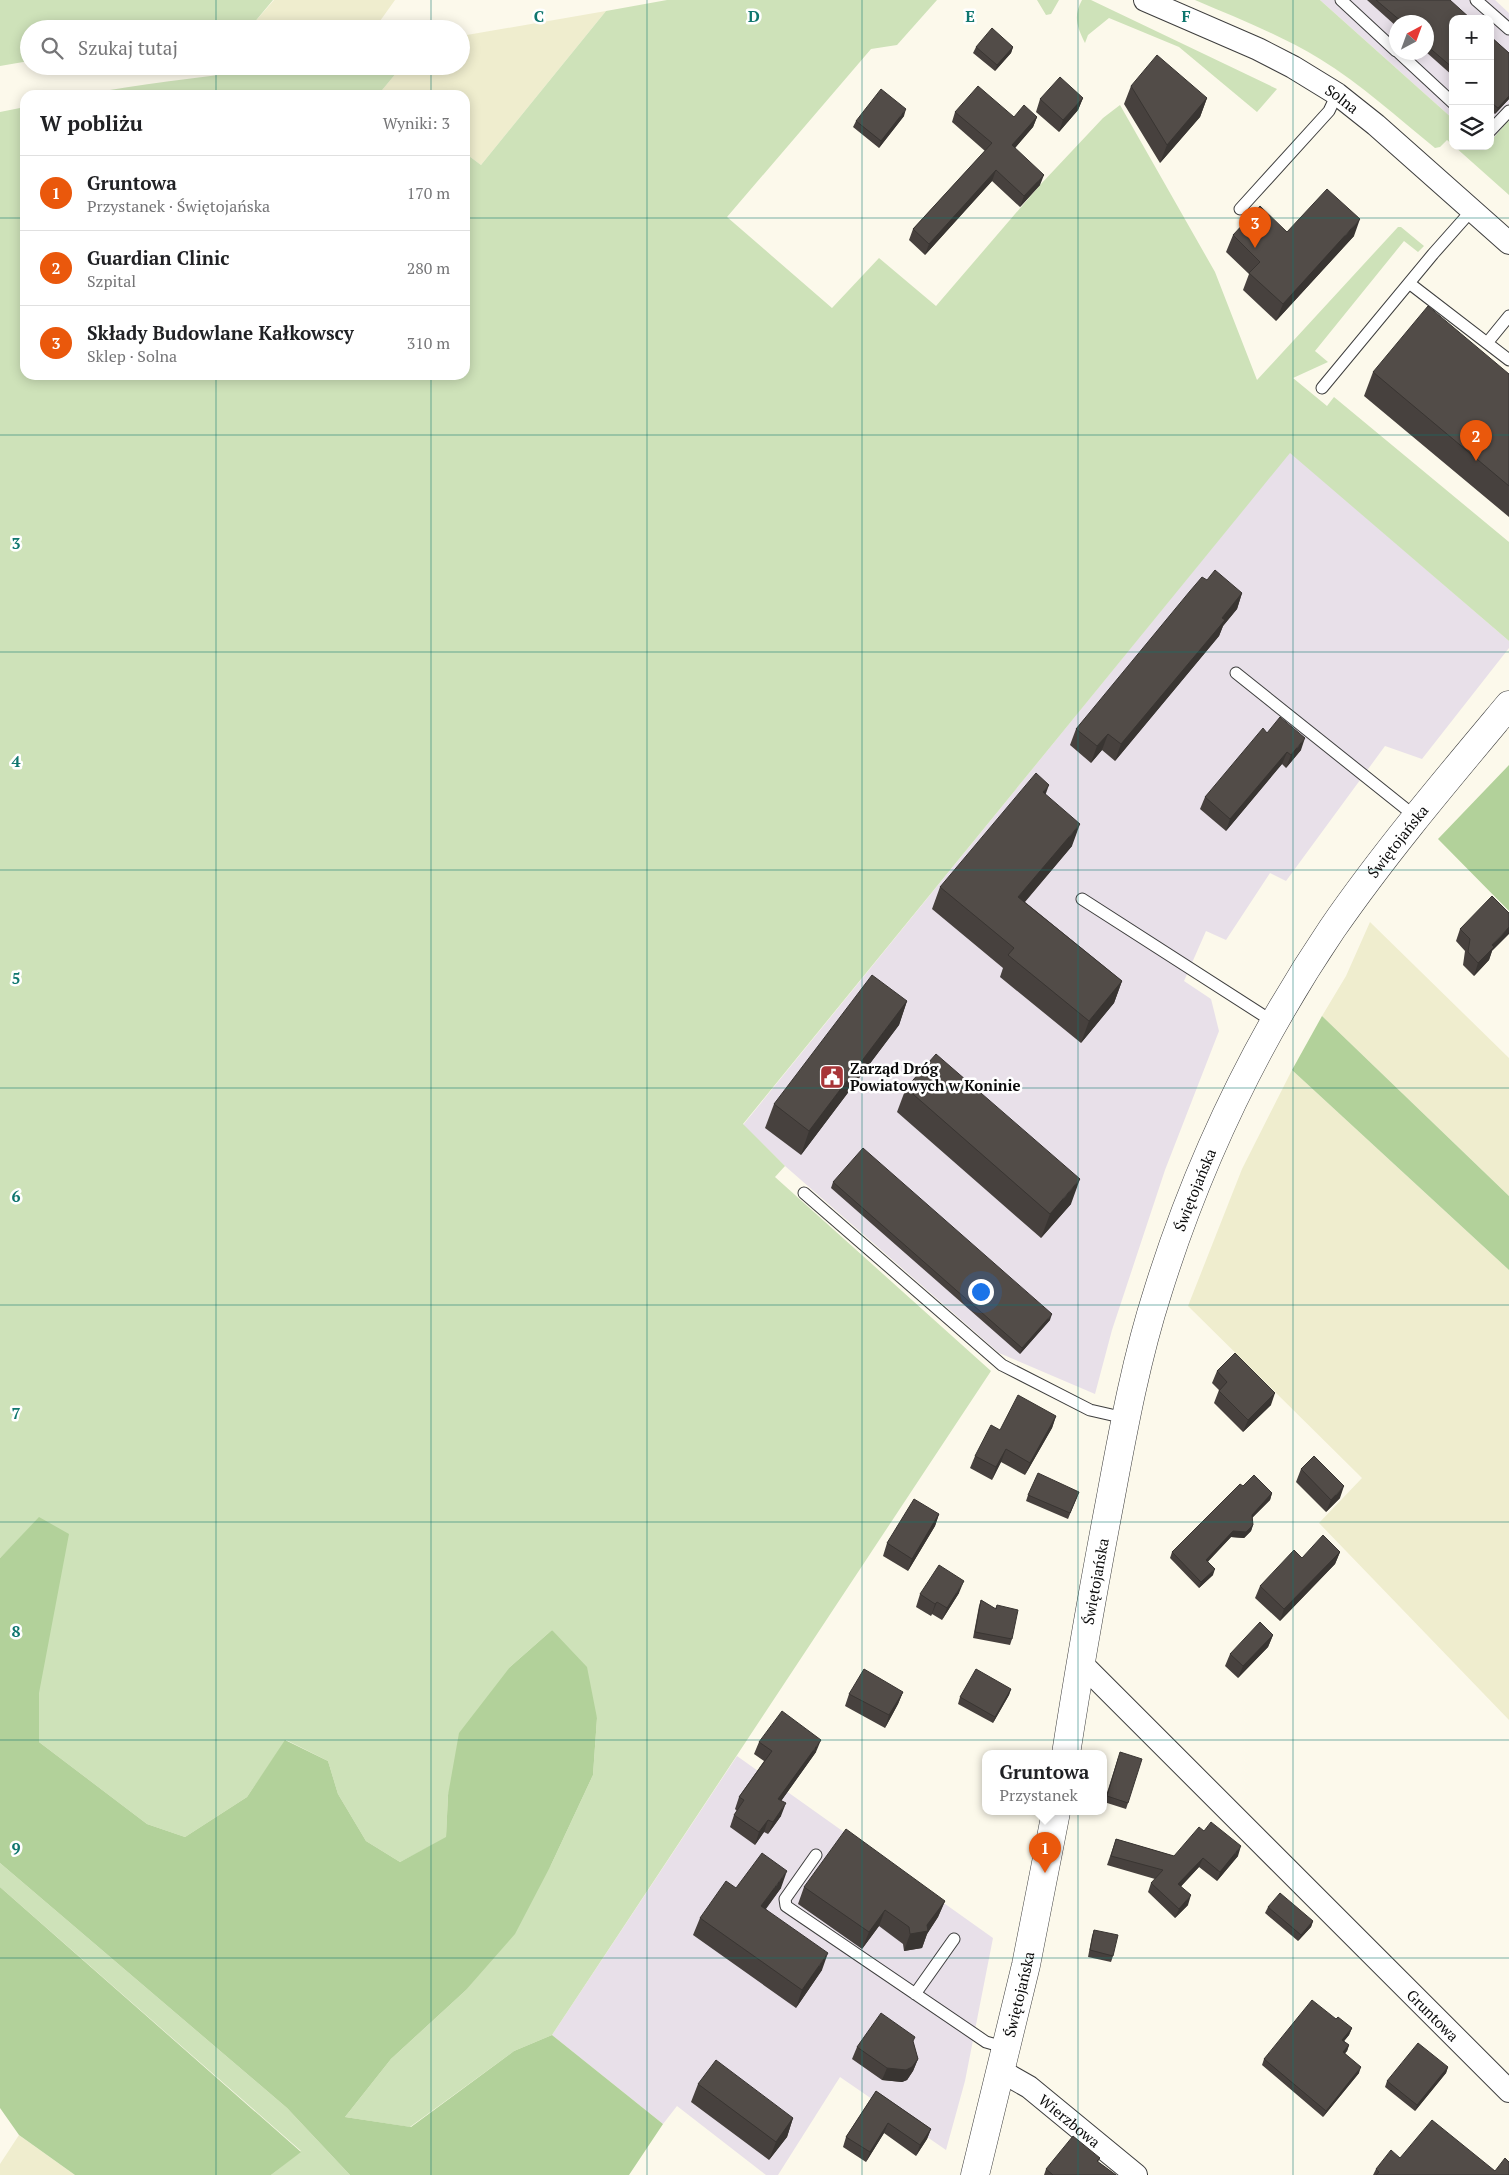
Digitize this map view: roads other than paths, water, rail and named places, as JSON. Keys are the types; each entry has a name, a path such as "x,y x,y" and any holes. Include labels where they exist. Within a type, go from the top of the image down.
{"street":[{"name":"Solna","path":"1145,0 1258,49 1293,67 1337,94 1376,125 1509,243"},
{"name":"Świętojańska","path":"1067,1750 1125,1418 1145,1334 1182,1221 1209,1152 1233,1101 1275,1023 1332,930 1416,817 1509,705"},
{"name":"Gruntowa","path":"1081,1663 1509,2091"},
{"name":"Świętojańska","path":"975,2175 1026,1966 1055,1815"},
{"name":"Wierzbowa","path":"1004,2060 1029,2087 1136,2175"}],"lane":[{"path":"1341,0 1389,45"},
{"path":"1476,0 1509,29"},
{"path":"1406,60 1449,99"},
{"path":"1240,209 1329,110 1337,94"},
{"path":"1494,127 1509,111"},
{"path":"1322,388 1472,210"},
{"path":"1409,283 1509,360"},
{"path":"1487,343 1509,316"},
{"path":"1236,673 1416,817"},
{"path":"1082,899 1275,1023"},
{"path":"804,1193 1002,1366 1090,1410 1125,1418"},
{"path":"816,1855 785,1899 786,1906 986,2042 1004,2060"},
{"path":"915,1994 954,1939"}],"place":[{"name":"Składy Budowlane Kałkowscy","path":"1255,248"},
{"name":"Guardian Clinic","path":"1476,461"},
{"name":"Zarząd Dróg Powiatowych w Koninie","path":"832,1077"},
{"name":"Gruntowa","path":"1045,1873"}]}
